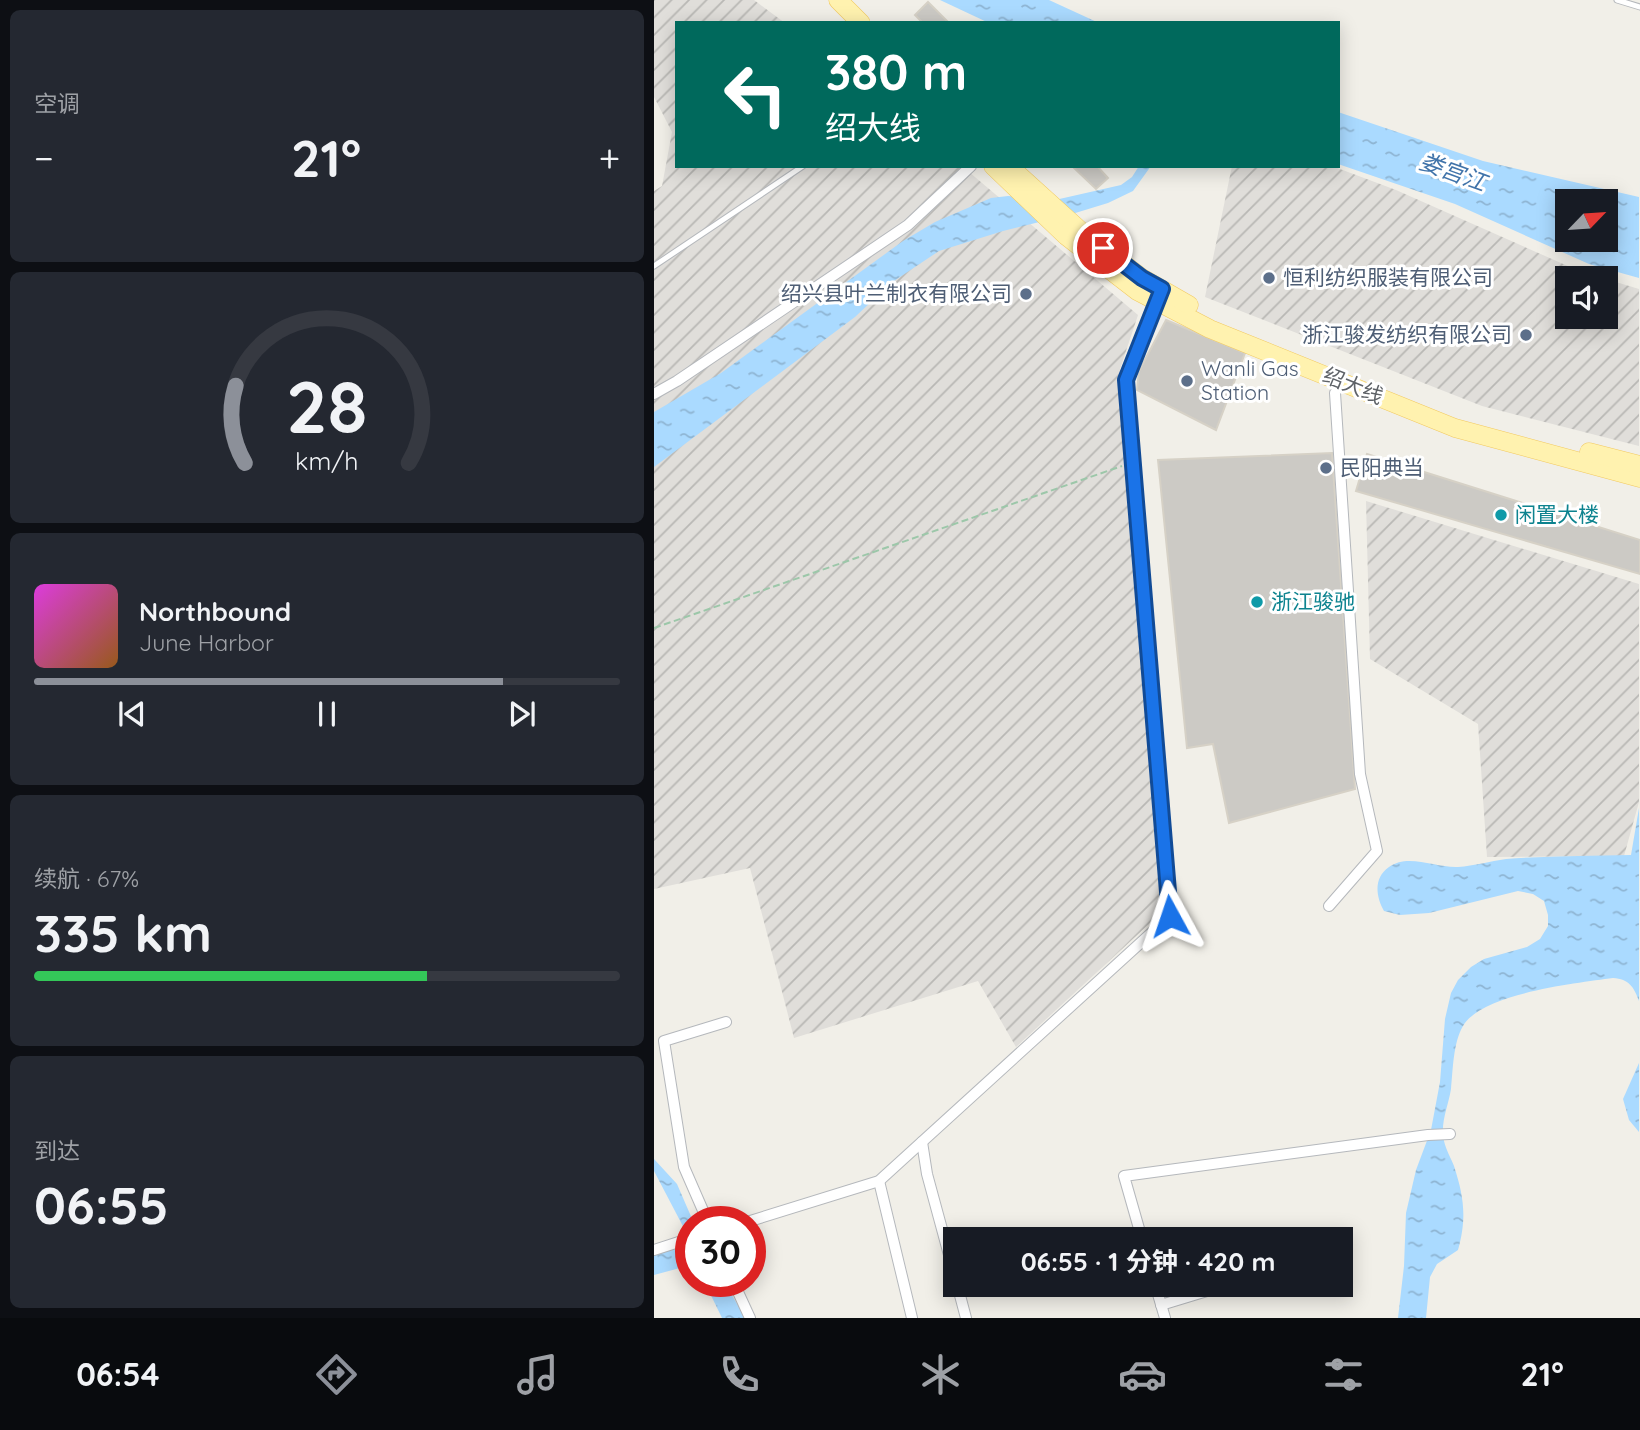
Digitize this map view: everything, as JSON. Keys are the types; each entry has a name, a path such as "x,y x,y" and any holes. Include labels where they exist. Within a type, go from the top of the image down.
{"main road":[{"path":"824,0 845,21"},
{"path":"838,0 859,21"},
{"name":"绍大线","path":"996,168 1022,185 1075,234 1142,278 1160,295 1210,329 1455,428 1639,478"},
{"name":"绍大线","path":"1010,168 1022,185"},
{"name":"绍大线","path":"1160,295 1215,320 1459,418 1639,465"}],"street":[{"path":"654,394 908,225 969,168"},
{"path":"766,1216 879,1181 1170,916 1126,380 1160,295"},
{"path":"1329,906 1377,851 1360,774 1335,393"},
{"path":"701,1206 684,1167 663,1041 726,1022"},
{"path":"1139,1227 1124,1176 1428,1135 1447,1135"},
{"path":"922,1142 927,1174 943,1233"},
{"path":"879,1181 912,1318"},
{"path":"654,1250 675,1243"},
{"path":"740,1297 750,1318"},
{"path":"960,1297 966,1318"},
{"path":"1159,1297 1165,1318"},
{"path":"1161,1306 1189,1297"}],"lane":[{"path":"1617,0 1639,7"},
{"path":"654,266 800,168"}],"path":[{"path":"654,628 1133,462"}],"shaded area":[{"path":"654,0 754,0 782,21 675,21 675,168 964,168 1138,315 1120,369 1161,913 1016,1047 978,981 794,1038 750,868 654,889 654,191 662,186 672,132 654,97"},
{"path":"1232,168 1337,168 1396,190 1568,266 1555,266 1555,329 1618,329 1618,283 1639,289 1639,446 1482,406 1205,297"},
{"path":"1366,501 1639,584 1639,802 1624,856 1487,857 1478,724 1370,659"}],"water":[{"path":"940,0 1049,0 1095,21 985,21"},
{"name":"娄宫江","path":"1340,113 1483,161 1604,189 1555,189 1555,249 1455,204 1340,165"},
{"path":"1138,168 1150,168 1133,191 1108,203 939,251 891,283 855,317 654,467 654,412 721,373 903,241 935,222 991,198 1008,196 1055,200 1121,185 1132,177"},
{"name":"娄宫江","path":"1618,192 1639,197 1639,278 1618,272 1618,266 1589,264 1562,252 1618,252"},
{"path":"1639,808 1639,1001 1630,985 1623,980 1613,978 1577,983 1532,992 1489,1005 1473,1015 1463,1026 1455,1048 1451,1089 1443,1128 1445,1144 1462,1198 1461,1238 1458,1250 1437,1264 1430,1277 1426,1318 1398,1318 1406,1213 1416,1170 1431,1130 1440,1082 1445,1019 1451,993 1458,980 1484,959 1527,947 1540,939 1548,926 1548,915 1544,901 1533,894 1518,891 1429,913 1400,915 1384,911 1378,894 1380,877 1389,867 1405,861 1458,867 1506,859 1631,855"},
{"path":"1639,1063 1639,1132 1629,1120 1623,1099"},
{"path":"654,1159 677,1184 687,1206 675,1206 675,1211 654,1171"},
{"path":"675,1241 675,1269 654,1275 654,1253"},
{"path":"712,1297 733,1297 745,1318 722,1318"}],"building":[{"path":"928,2 947,21 921,21 915,15"},
{"path":"1074,168 1099,168 1108,178 1096,189"},
{"name":"Wanli Gas Station","path":"1166,320 1245,353 1216,430 1137,390 1139,371"},
{"name":"浙江骏驰","path":"1332,453 1355,789 1229,823 1213,744 1187,748 1158,460"},
{"name":"闲置大楼","path":"1367,454 1640,540 1640,574 1356,491"}],"place":[{"name":"恒利纺织服装有限公司","path":"1269,278"},
{"name":"绍兴县叶兰制衣有限公司","path":"1026,294"},
{"name":"浙江骏发纺织有限公司","path":"1526,335"},
{"name":"Wanli Gas Station","path":"1187,381"},
{"name":"民阳典当","path":"1326,468"},
{"name":"闲置大楼","path":"1501,515"},
{"name":"浙江骏驰","path":"1257,602"}],"route":[{"path":"1103,248 1142,278 1162,289 1126,380 1170,916"}]}
